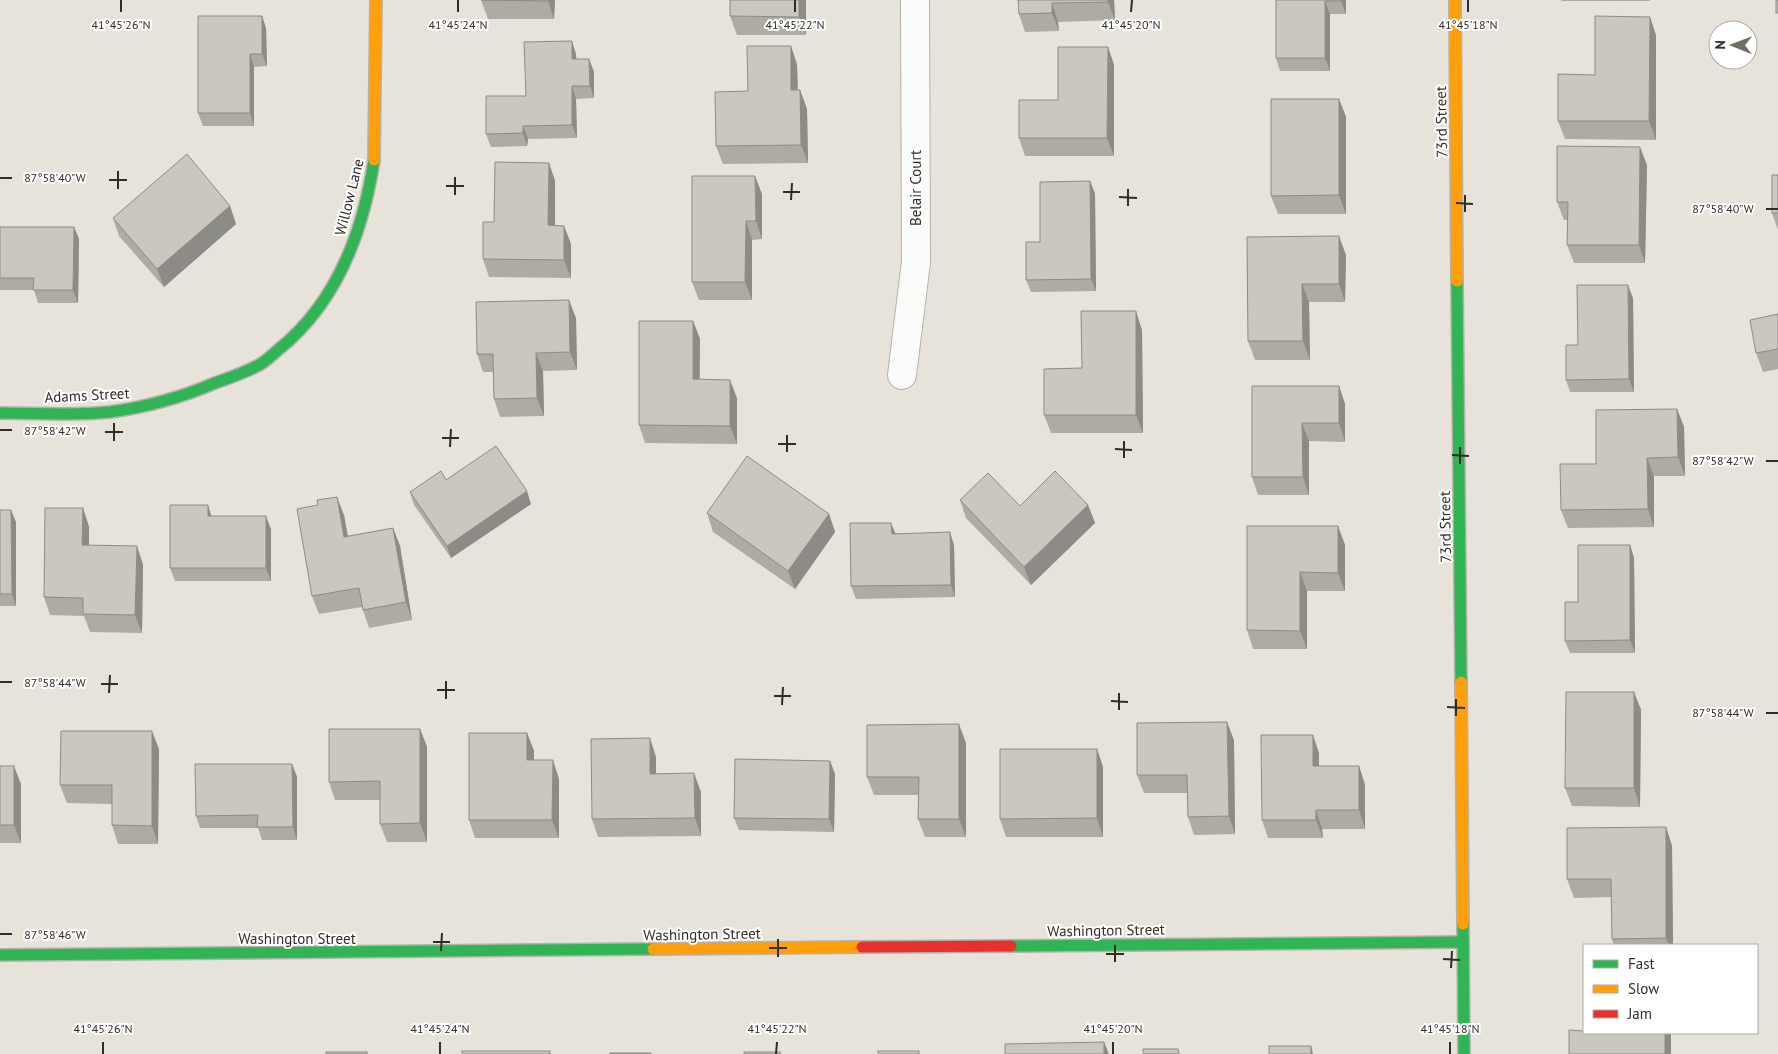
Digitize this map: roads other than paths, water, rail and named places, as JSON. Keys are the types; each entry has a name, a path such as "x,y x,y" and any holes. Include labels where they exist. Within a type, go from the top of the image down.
{"street":[{"name":"Willow Lane","path":"258,366 297,335 323,303 344,270 359,228 370,187 376,148 376,0"},
{"name":"Belair Court","path":"902,375 916,262 915,0"},
{"name":"73rd Street","path":"1455,0 1464,1054"},
{"name":"Adams Street","path":"0,412 107,412 144,407 179,398 258,366"},
{"name":"Washington Street","path":"0,955 1463,942"}]}
